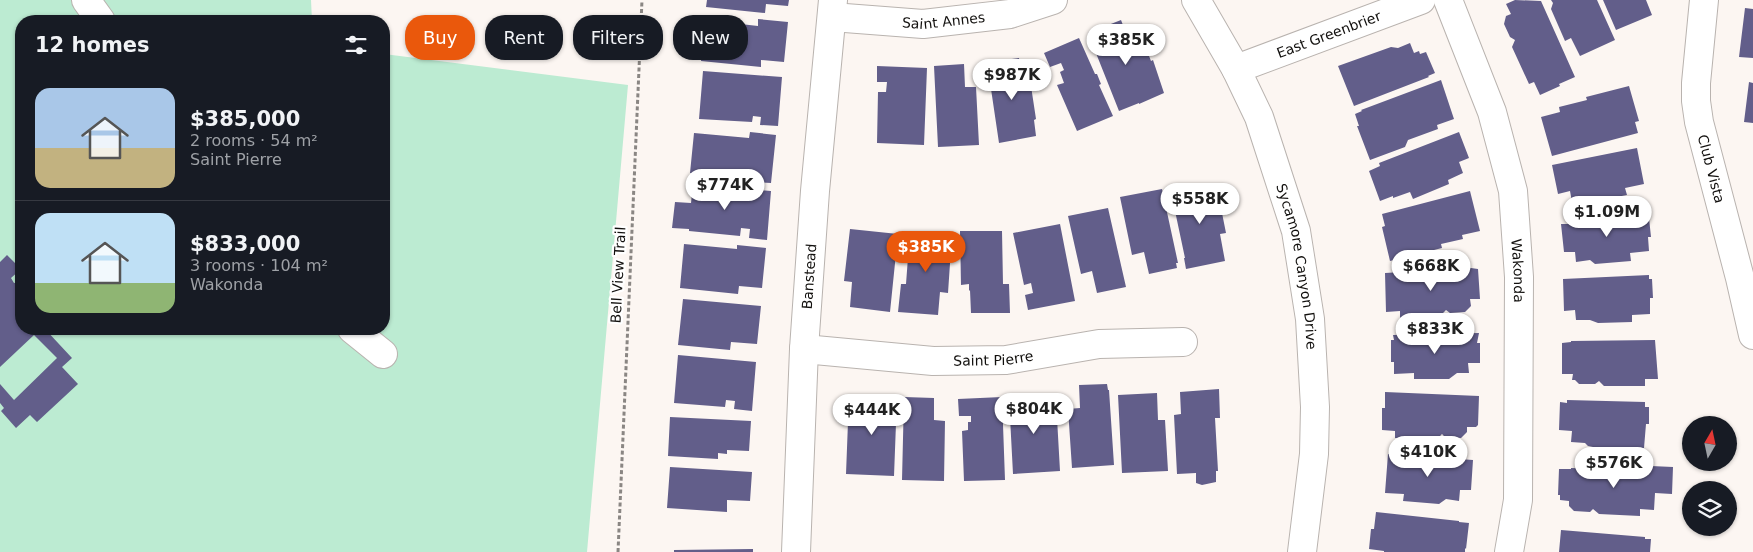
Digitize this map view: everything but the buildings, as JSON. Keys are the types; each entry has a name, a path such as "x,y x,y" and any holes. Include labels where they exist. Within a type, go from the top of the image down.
{"street":[{"path":"86,0 97,15"},
{"name":"Saint Annes","path":"832,9 923,24 1010,14 1053,0"},
{"name":"Sycamore Canyon Drive","path":"1196,0 1236,69 1259,117 1296,231 1309,309 1314,367 1314,454 1302,552"},
{"name":"East Greenbrier","path":"1236,69 1421,0"},
{"name":"Wakonda","path":"1448,0 1492,112 1513,191 1519,277 1518,500 1509,552"},
{"name":"Club Vista","path":"1704,0 1696,101 1699,122 1753,335"},
{"name":"Banstead","path":"796,552 804,349 815,191 832,9"},
{"path":"359,335 383,354"},
{"name":"Saint Pierre","path":"804,349 934,361 1006,360 1099,344 1183,342"}],"path":[{"name":"Bell View Trail","path":"618,552 642,0"}],"green space":[{"path":"0,0 311,0 312,15 15,15 15,335 390,335 390,55 405,57 405,60 431,60 628,85 587,552 0,552"}]}
